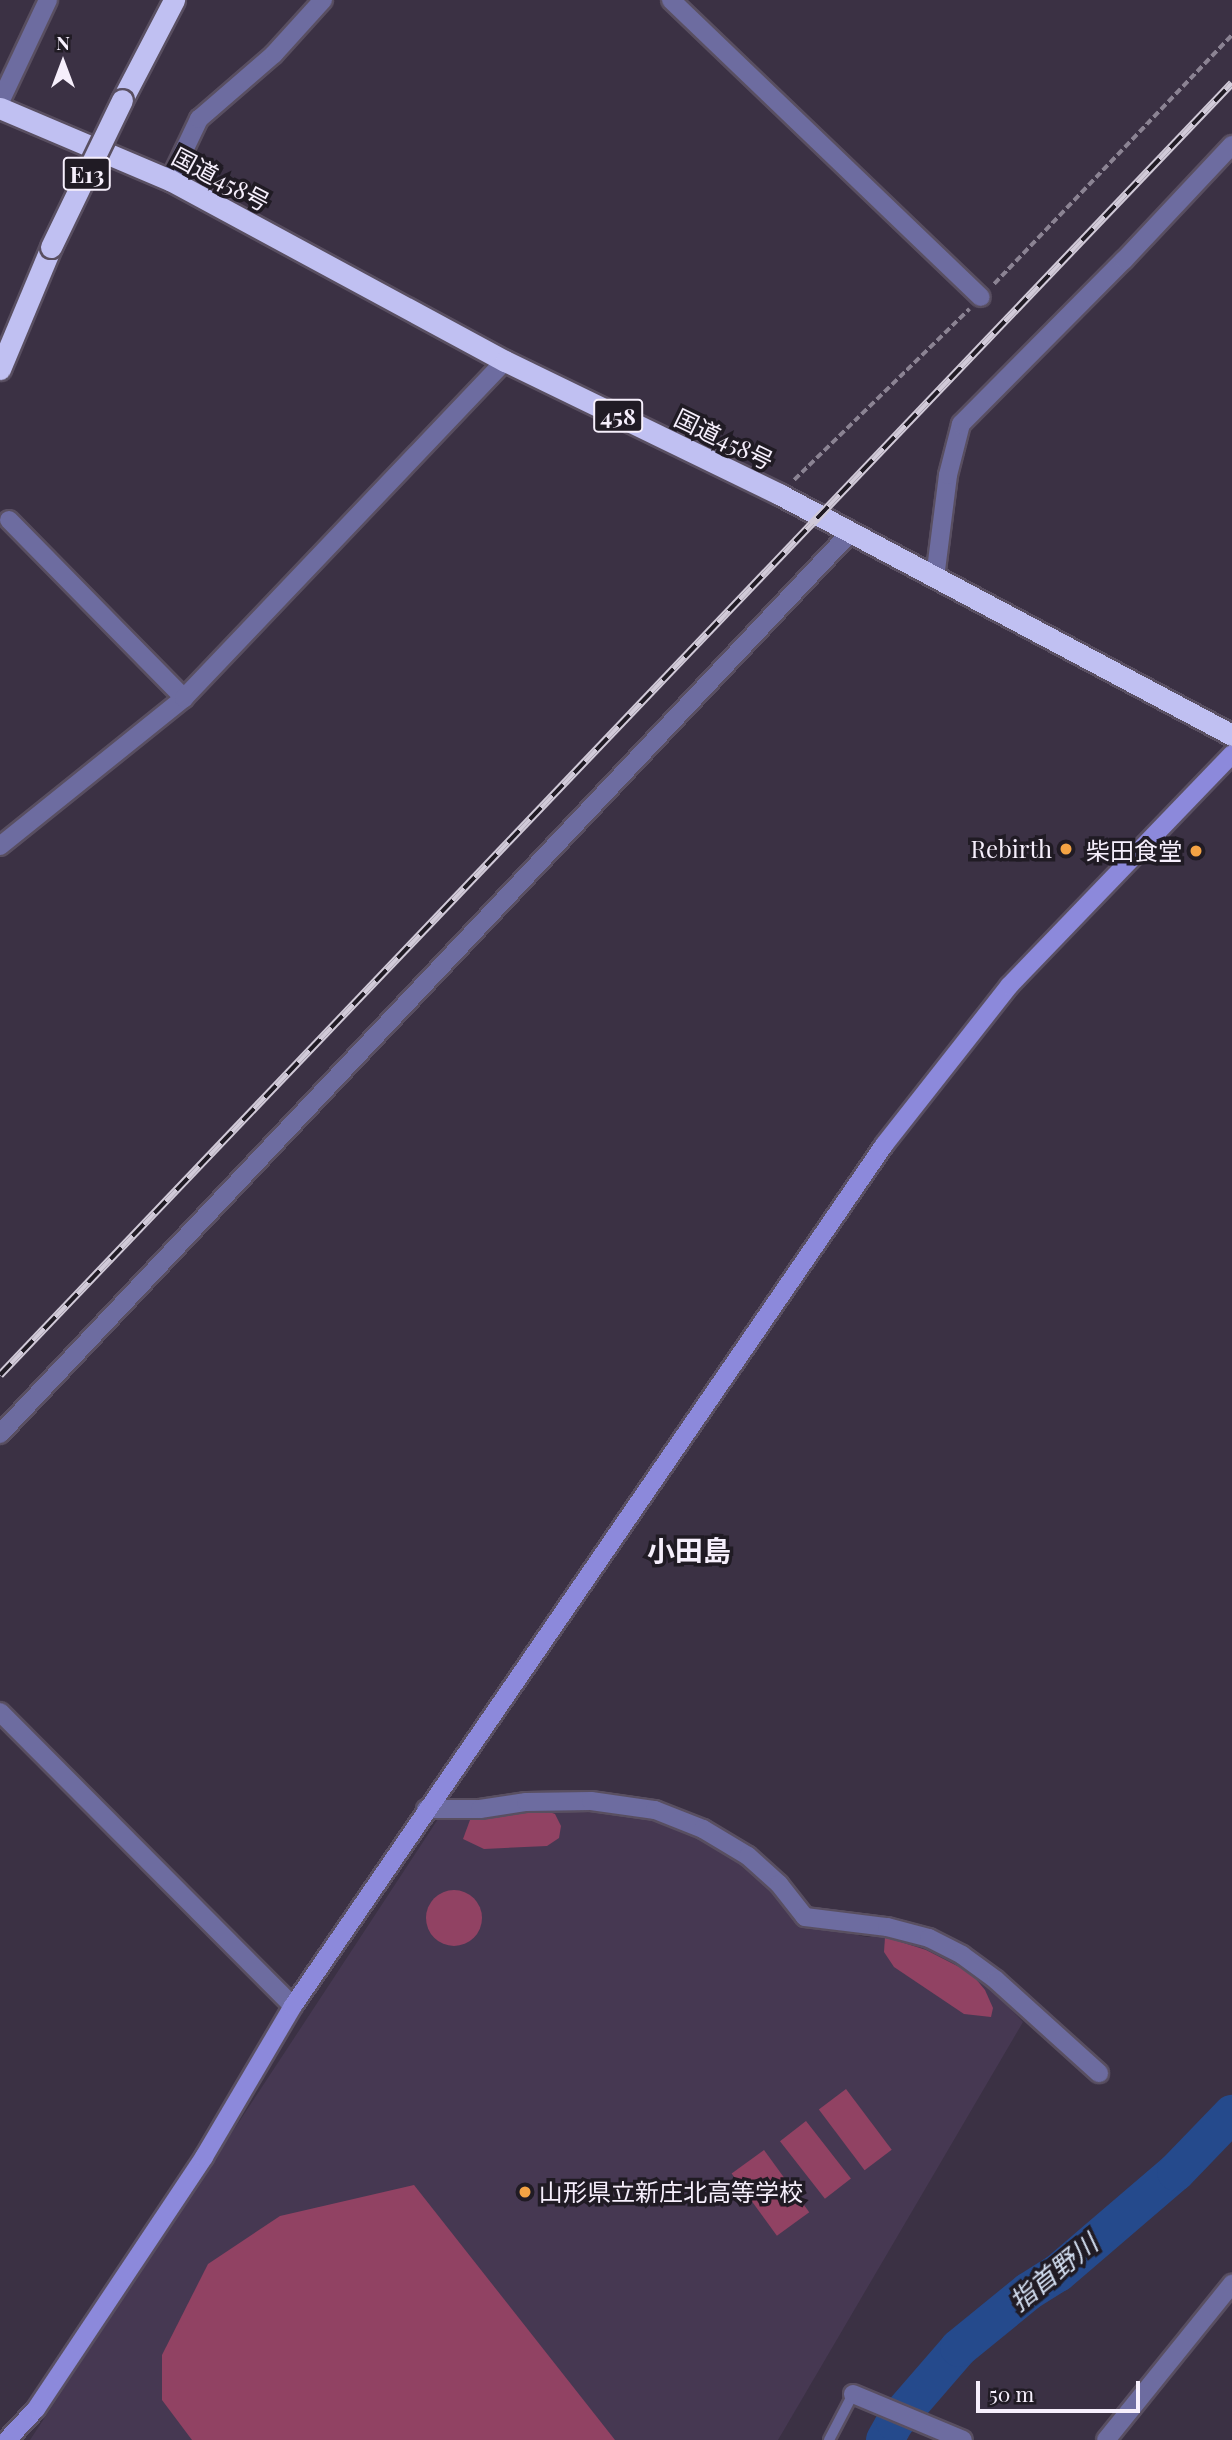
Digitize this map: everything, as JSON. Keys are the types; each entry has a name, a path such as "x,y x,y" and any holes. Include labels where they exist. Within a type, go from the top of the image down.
{"highway":[{"name":"E13","path":"0,369 51,247 174,0"},
{"name":"国道458号","path":"0,108 170,180 505,362 779,494 1232,735"}],"street":[{"path":"0,102 16,63 48,0"},
{"path":"170,180 199,118 275,54 323,0"},
{"path":"671,0 981,297"},
{"path":"0,54 16,63"},
{"path":"935,578 948,475 961,424 1124,260 1232,145"},
{"path":"0,846 184,698 505,362"},
{"path":"9,520 184,698"},
{"path":"0,1434 850,533"},
{"path":"7,2440 36,2409 204,2157 293,2006 426,1809 884,1145 1009,986 1232,754"},
{"path":"0,1712 293,2006"},
{"path":"426,1809 480,1809 526,1802 591,1801 656,1810 703,1829 748,1856 779,1884 806,1917 887,1927 929,1938 962,1955 996,1980 1099,2073"},
{"path":"1106,2440 1232,2284"},
{"path":"853,2394 962,2440"}],"lane":[{"path":"829,2440 853,2394"}],"path":[{"path":"779,494 981,297 1232,35"}],"shaded area":[{"name":"山形県立新庄北高等学校","path":"544,1806 652,1814 741,1857 803,1922 866,1937 891,1935 945,1955 977,1974 1023,2022 778,2440 30,2440 442,1813"},
{"path":"544,1810 555,1814 561,1826 559,1838 547,1846 484,1849 463,1839 470,1820"},
{"path":"448,1890 460,1890 474,1898 482,1912 480,1929 474,1938 460,1946 448,1946 431,1934 426,1924 426,1912 438,1895"},
{"path":"885,1937 926,1950 971,1973 985,1990 993,2008 991,2017 964,2014 894,1967 884,1952"},
{"path":"846,2089 892,2150 865,2170 819,2109"},
{"path":"806,2121 851,2179 825,2199 780,2141"},
{"path":"764,2150 809,2212 777,2236 732,2174"},
{"path":"414,2185 615,2440 192,2440 162,2400 162,2355 208,2264 280,2216"}],"waterway":[{"name":"指首野川","path":"885,2440 895,2422 959,2348 1029,2291 1058,2273 1176,2172 1232,2114"}],"railway":[{"path":"0,1375 1232,83"}],"place":[{"name":"Rebirth","path":"1066,849"},
{"name":"柴田食堂","path":"1196,851"},
{"name":"山形県立新庄北高等学校","path":"525,2192"}],"district":[{"name":"小田島","path":"689,1550"}]}
